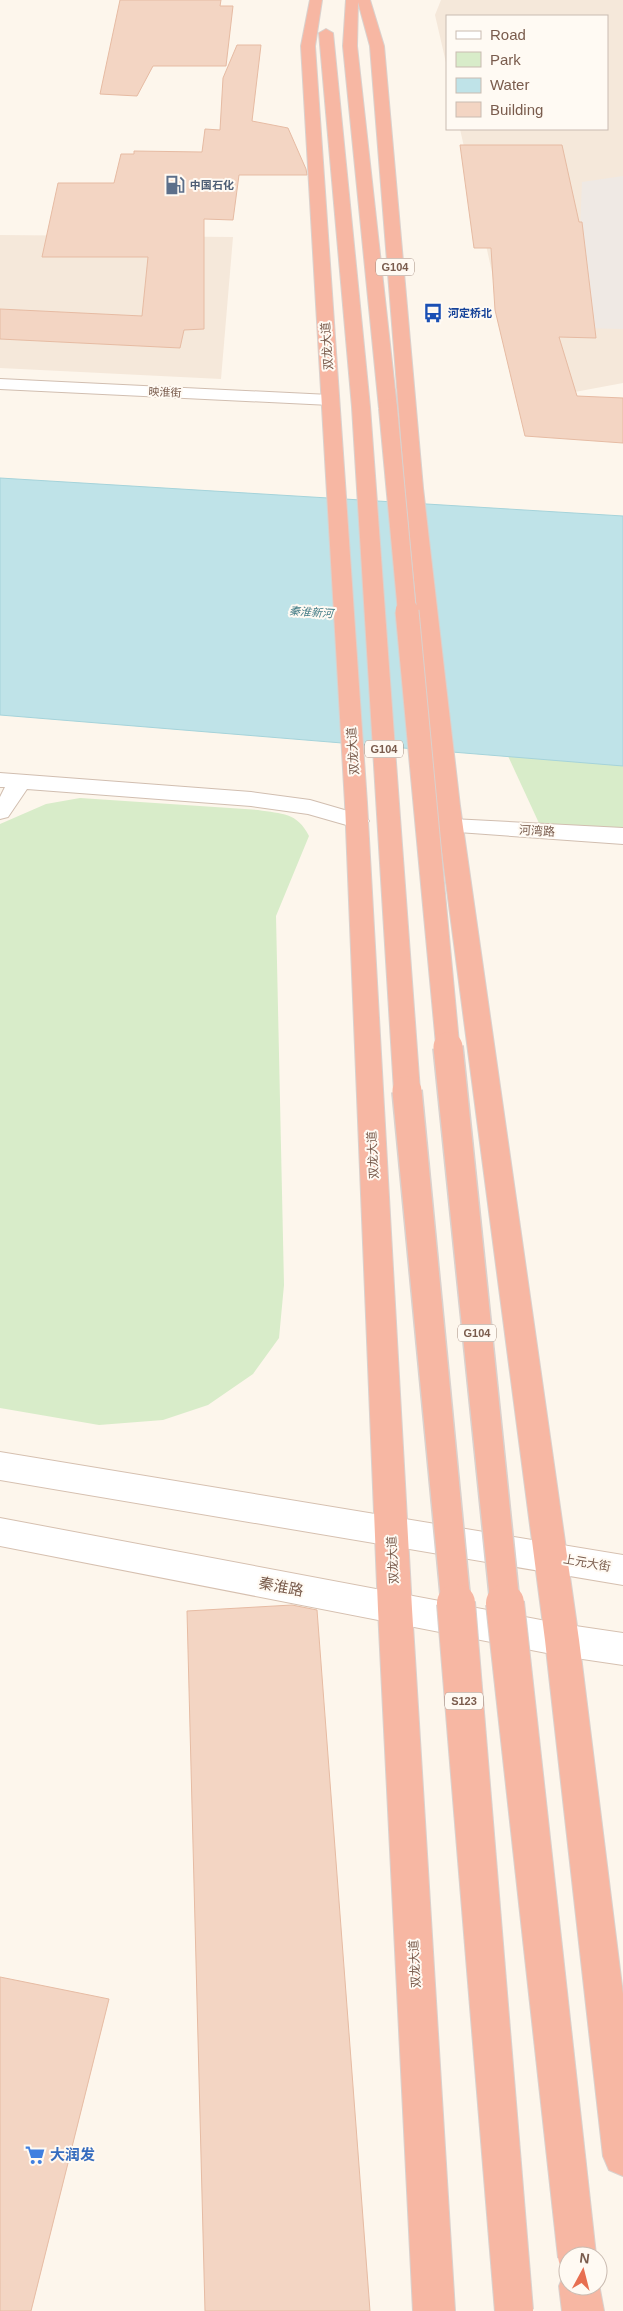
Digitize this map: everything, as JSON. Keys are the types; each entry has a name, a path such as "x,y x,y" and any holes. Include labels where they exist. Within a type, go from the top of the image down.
{"highway":[{"name":"双龙大道","path":"316,0 308,46 357,812 395,1609 434,2311"},
{"name":"G104","path":"324,0 375,408 456,1133 503,1589 576,2246"},
{"name":"G104","path":"352,0 350,46 375,408 407,1091"},
{"name":"G104","path":"364,0 377,46 414,488 450,816 562,1640 623,2156"},
{"name":"S123","path":"407,1091 455,1586 514,2311"},
{"path":"581,2296 583,2311"}],"street":[{"name":"映淮街","path":"0,384 330,400"},
{"path":"0,812 9,801 10,781 251,799 357,812"},
{"name":"河湾路","path":"450,816 623,836"},
{"path":"0,1466 550,1556"},
{"name":"秦淮路","path":"0,1532 562,1640"},
{"name":"上元大街","path":"550,1556 623,1570"},
{"path":"562,1640 623,1649"}],"shaded area":[{"path":"441,0 623,0 623,383 521,402 460,130 608,130 608,15 446,15 446,63 435,15"},
{"path":"623,176 623,329 576,328 582,182"},
{"path":"0,235 233,237 221,379 0,368"}],"green space":[{"path":"508,756 623,765 623,835 544,834"},
{"path":"80,798 274,812 294,818 309,836 276,916 284,1285 279,1338 253,1374 208,1405 163,1420 99,1425 0,1408 0,824 46,804"}],"water":[{"name":"秦淮新河","path":"0,478 623,516 623,766 0,715"}],"building":[{"path":"120,0 221,0 220,6 233,6 226,66 153,66 137,96 100,94"},
{"path":"237,45 261,45 252,121 288,128 307,175 239,175 233,220 204,219 204,329 184,330 180,348 0,339 0,309 142,316 148,257 42,257 58,183 114,183 121,154 134,154 134,151 202,152 205,129 220,130 223,78"},
{"path":"460,145 562,145 579,222 582,222 596,338 559,337 577,396 623,398 623,443 525,436 495,310 491,248 474,248"},
{"path":"292,1605 317,1610 370,2311 205,2311 187,1611"},
{"name":"大润发","path":"0,1977 109,1999 31,2311 0,2311"}],"place":[{"name":"中国石化","path":"175,185"},
{"name":"河定桥北","path":"433,313"},
{"name":"大润发","path":"35,2155"}]}
